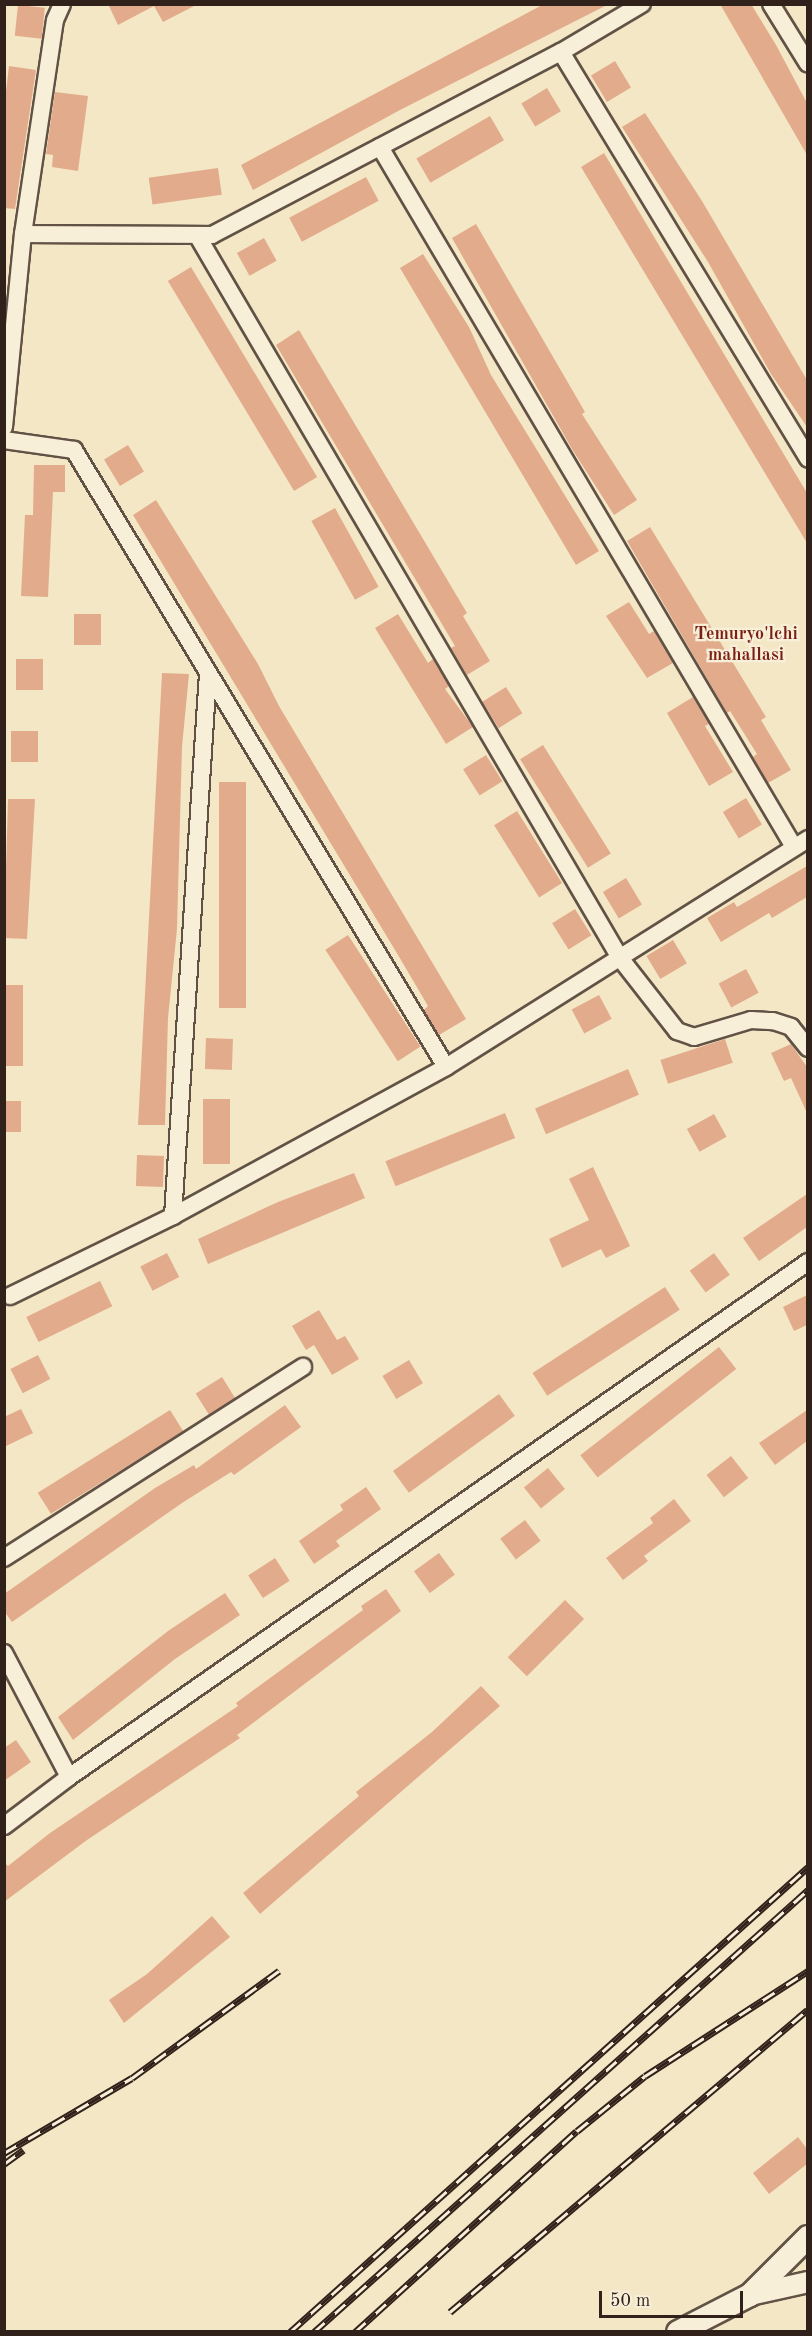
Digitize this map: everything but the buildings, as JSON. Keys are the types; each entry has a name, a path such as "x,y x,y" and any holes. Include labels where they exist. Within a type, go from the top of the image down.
{"main road":[{"path":"678,2331 750,2295 807,2237"}],"street":[{"path":"4,426 9,301 23,234 55,20 62,4"},
{"path":"23,234 212,235 561,52 642,4"},
{"path":"771,4 807,64"},
{"path":"561,52 807,459"},
{"path":"6,1300 172,1216 446,1067 801,843 380,147"},
{"path":"197,235 620,958 677,1031 694,1037 751,1020 773,1021 791,1027 807,1048"},
{"path":"4,440 74,450 446,1067"},
{"path":"172,1216 208,674"},
{"path":"4,1826 69,1777 807,1262"},
{"path":"4,1558 303,1367"},
{"path":"4,1653 69,1777"},
{"path":"750,2295 807,2282"}],"railway":[{"path":"290,2332 808,1867"},
{"path":"314,2332 808,1890"},
{"path":"4,2153 132,2078 279,1971"},
{"path":"355,2332 577,2131 645,2076 808,1971"},
{"path":"450,2312 808,2010"},
{"path":"4,2164 23,2150"}],"district":[{"name":"Temuryo'lchi mahallasi","path":"746,645"}]}
